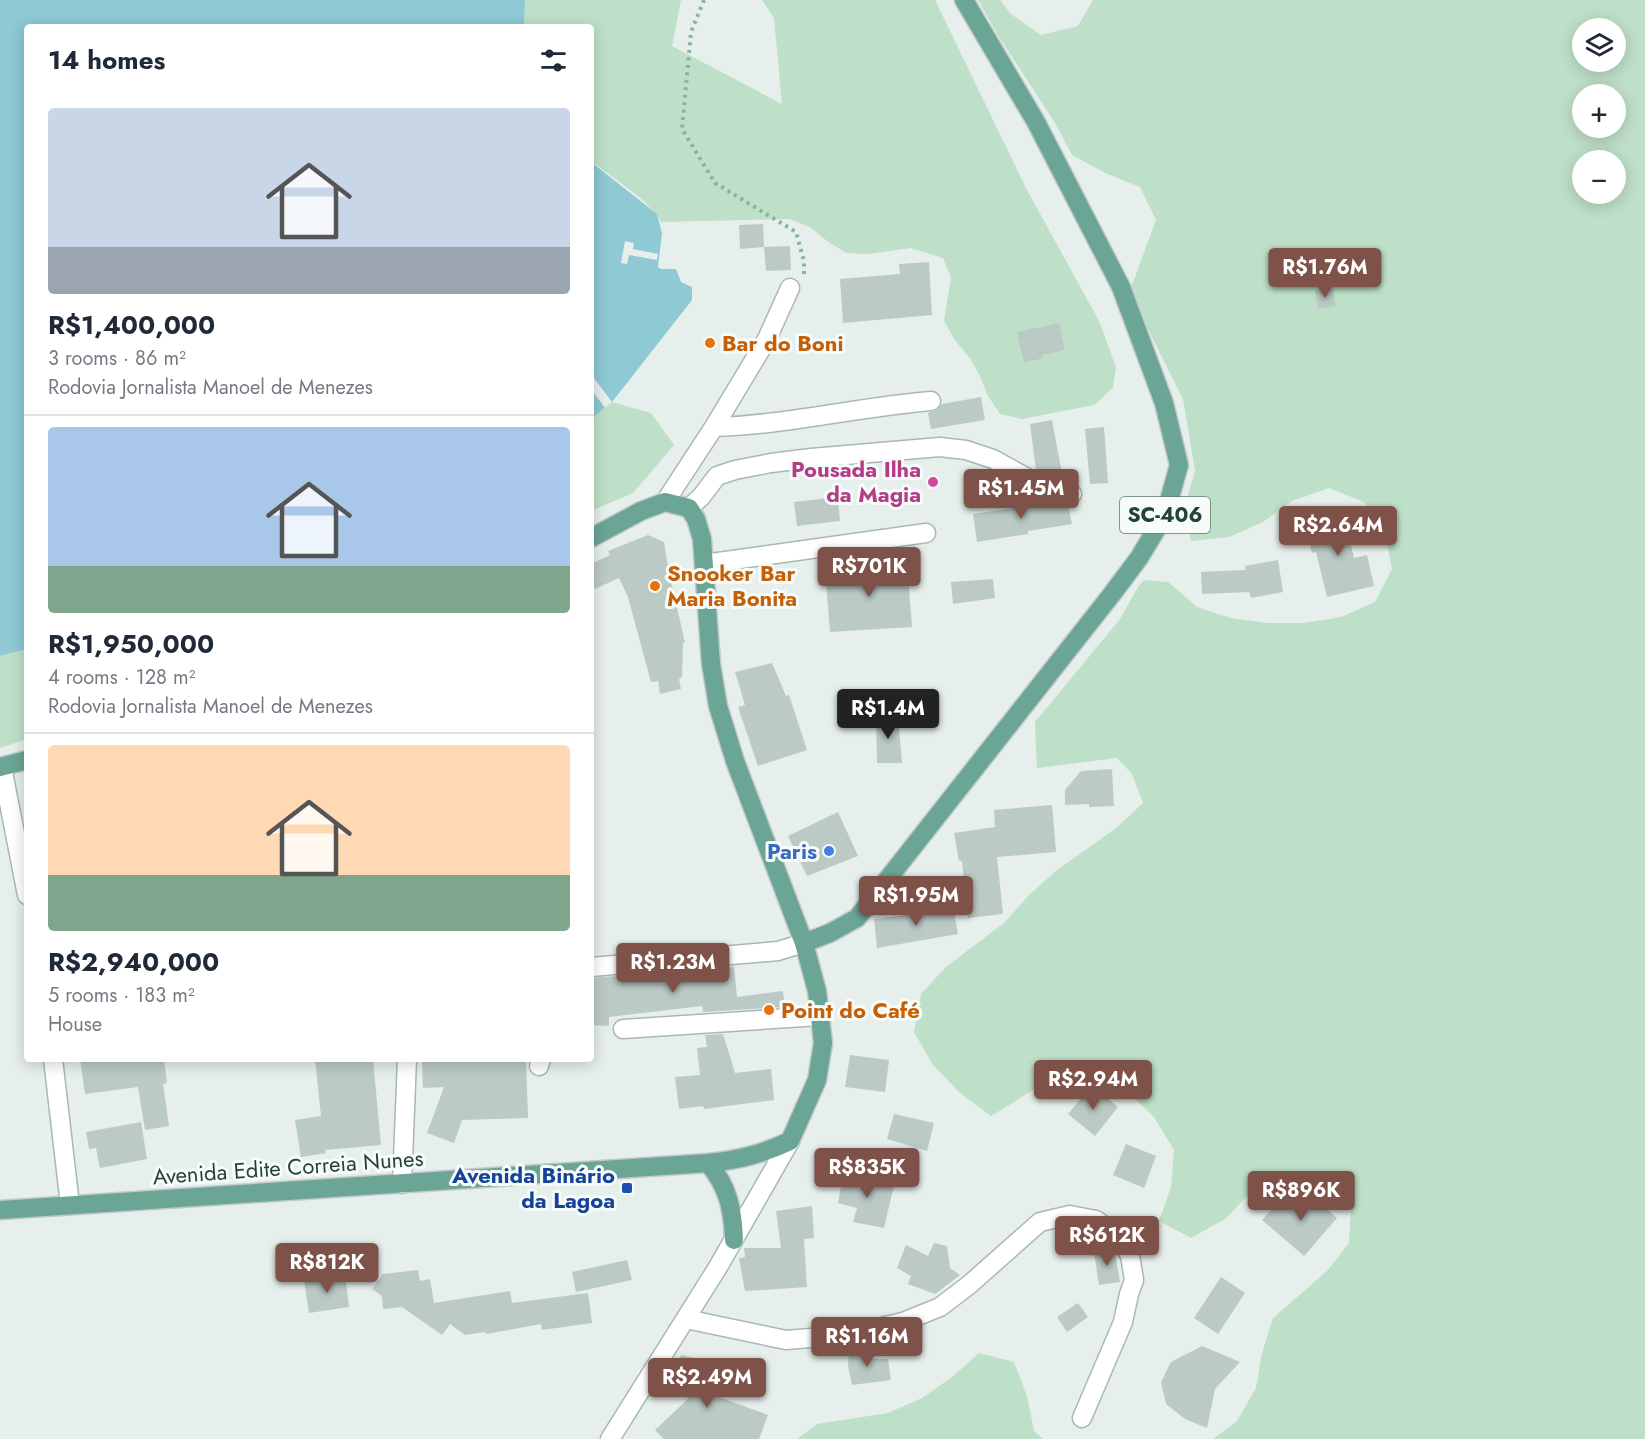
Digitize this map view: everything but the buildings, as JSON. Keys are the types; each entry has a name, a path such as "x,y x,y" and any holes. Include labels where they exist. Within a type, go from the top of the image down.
{"main road":[{"name":"SC-406","path":"804,943 830,933 857,918 1112,594 1139,558 1165,515 1179,465 1164,403 1121,287 1036,122 964,0"},
{"path":"594,536 631,516 665,502 689,508 696,519 702,539 711,664 718,706 735,761 804,943 817,991 823,1043 817,1080 790,1141"},
{"path":"1,767 24,761"},
{"name":"Avenida Edite Correia Nunes","path":"0,1210 708,1164 762,1154 790,1141"},
{"path":"708,1164 717,1174 728,1195 733,1214 734,1240"}],"street":[{"path":"665,502 767,339 790,288"},
{"path":"714,427 805,420 894,404 930,401"},
{"path":"689,508 717,476 735,470 811,458 940,447 966,450 993,459 1029,479 1072,494"},
{"path":"704,564 926,533"},
{"path":"1,767 24,880"},
{"path":"594,967 778,951 804,943"},
{"path":"623,1029 820,1016"},
{"path":"53,1062 70,1206"},
{"path":"402,1184 407,1062"},
{"path":"610,1439 734,1240 790,1141"},
{"path":"686,1319 786,1340 854,1333 903,1322 940,1307 969,1285 1040,1222 1070,1215 1096,1220 1117,1235 1130,1255 1134,1280 1123,1322 1082,1419"}],"path":[{"path":"704,0 691,32 682,129 715,183 796,232 804,261 803,287 790,288"}],"green space":[{"path":"525,0 681,0 672,46 782,104 774,18 762,0 935,0 1026,188 1099,321 1116,367 1113,388 1094,405 1022,419 1000,414 988,396 969,357 955,340 944,321 951,277 943,258 911,248 868,254 846,253 810,227 789,219 661,222 640,198 594,163 594,24 524,24"},
{"path":"978,0 1000,0 1011,14 1041,35 1078,26 1093,0 1645,0 1645,1439 1213,1439 1237,1421 1256,1388 1262,1353 1273,1318 1327,1271 1349,1243 1351,1205 1324,1180 1286,1178 1251,1192 1225,1219 1191,1238 1159,1221 1171,1187 1174,1150 1154,1117 1128,1092 1092,1073 1056,1076 991,1116 960,1093 933,1065 914,1032 921,994 946,967 1005,922 1029,895 1056,871 1116,828 1143,803 1132,774 1117,758 1037,768 1035,722 1120,619 1144,580 1168,582 1197,607 1231,618 1268,623 1304,623 1341,617 1375,602 1392,569 1385,533 1364,502 1329,488 1292,501 1263,522 1229,537 1191,541 1185,505 1195,471 1183,399 1146,325 1131,288 1156,220 1140,187 1105,173 1072,155 1055,123 999,37"},
{"path":"612,402 651,413 674,445 633,493 594,510 594,417"},
{"path":"24,650 24,740 0,748 0,656"},
{"path":"979,1353 1014,1362 1027,1396 1034,1431 1043,1439 797,1439 817,1424 888,1413 922,1398 952,1377"}],"water":[{"path":"0,0 525,0 524,24 24,24 24,650 0,656"},
{"path":"594,164 657,214 662,233 658,267 676,269 681,282 692,287 692,300 612,402 594,417"}],"pier":[{"path":"625,241 634,243 633,249 658,254 657,260 629,255 627,264 621,263"},
{"path":"594,378 612,402 605,408 594,393"}],"place":[{"name":"Bar do Boni","path":"710,343"},
{"name":"Pousada Ilha da Magia","path":"933,482"},
{"name":"Snooker Bar Maria Bonita","path":"655,586"},
{"name":"Paris","path":"829,851"},
{"name":"Point do Café","path":"769,1010"},
{"name":"Avenida Binário da Lagoa","path":"627,1188"}]}
